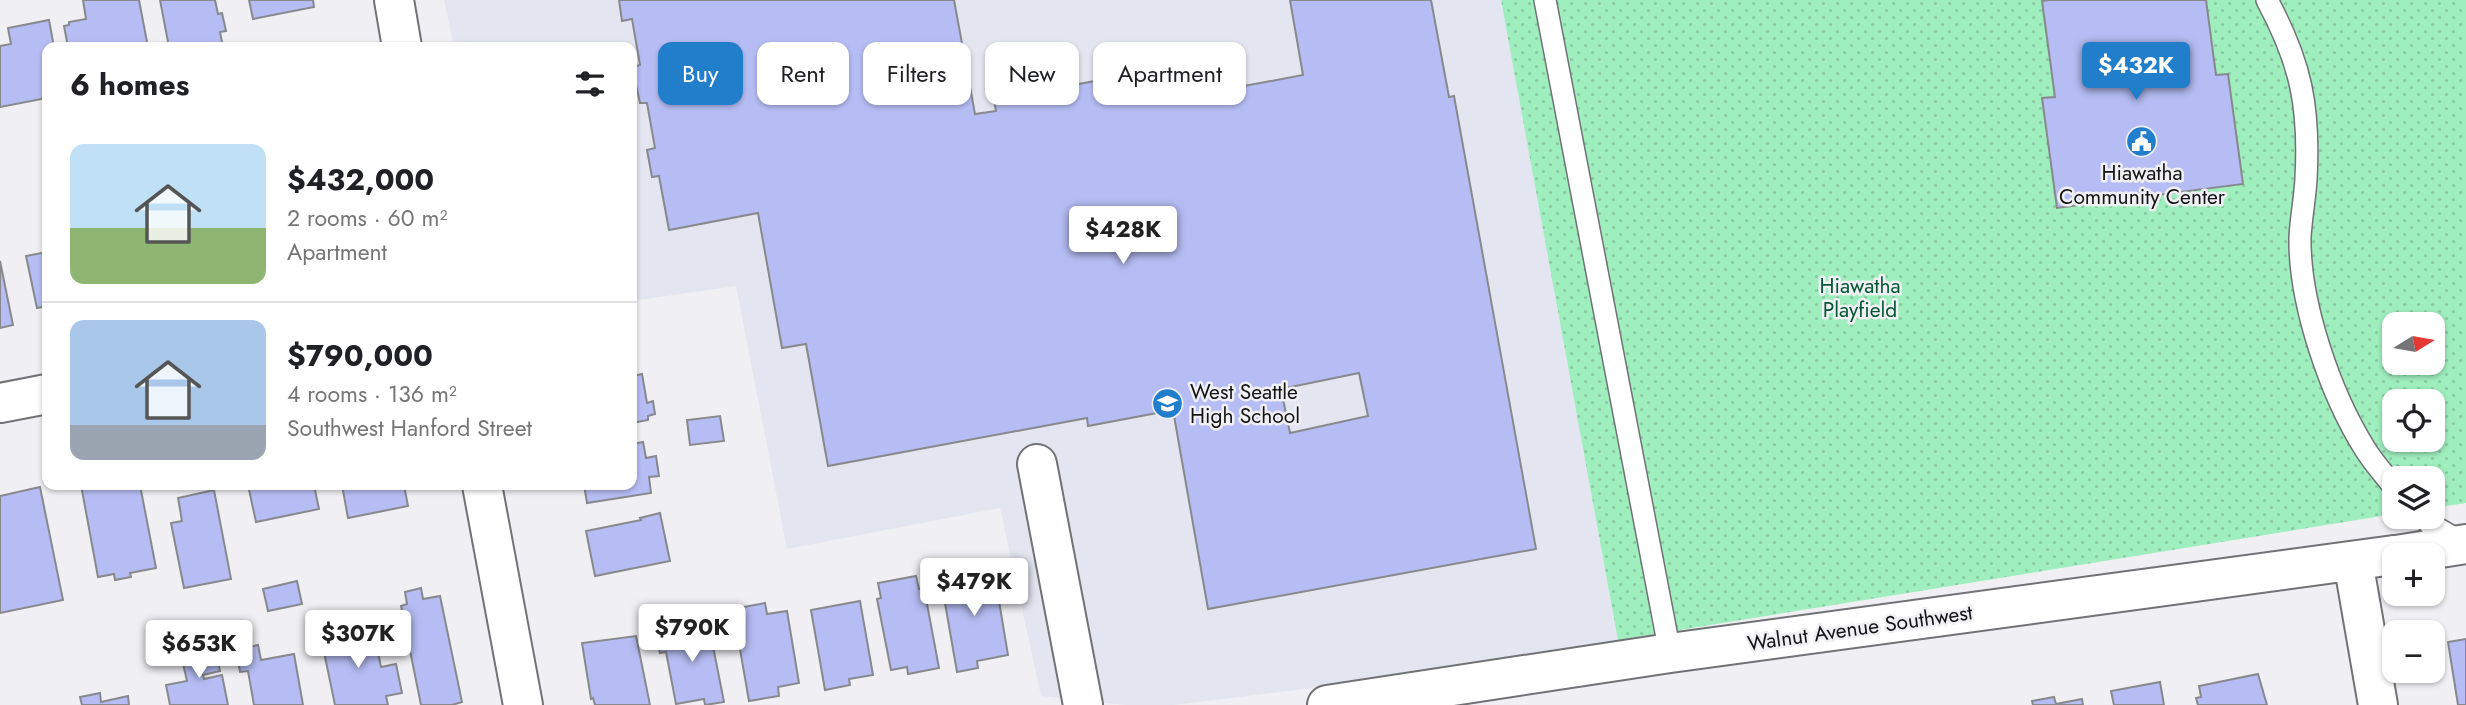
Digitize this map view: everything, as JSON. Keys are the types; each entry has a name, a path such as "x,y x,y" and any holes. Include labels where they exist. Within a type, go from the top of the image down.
{"street":[{"path":"394,0 401,42"},
{"path":"0,403 42,395"},
{"path":"1037,464 1083,705"},
{"path":"483,490 523,705"},
{"name":"Walnut Avenue Southwest","path":"2445,548 2465,545"},
{"name":"Walnut Avenue Southwest","path":"1327,705 1427,698 1670,653 2382,557"},
{"path":"2353,561 2378,705"}],"lane":[{"path":"1545,0 1670,653"},
{"path":"2267,0 2287,36 2302,83 2306,119 2306,178 2300,237 2307,301 2320,348 2356,433 2382,471"},
{"path":"2438,529 2465,545"}],"shaded area":[{"name":"West Seattle High School","path":"444,0 1501,0 1618,640 1449,671 1174,705 1126,705 1041,696 1000,508 787,549 736,286 637,300 637,42 453,42"}],"green space":[{"name":"Hiawatha Playfield","path":"1501,0 2466,0 2466,503 2445,506 2445,466 2382,466 2382,516 1618,640"}],"building":[{"path":"83,0 139,0 147,42 67,42 64,26 69,25 69,22 86,19"},
{"path":"160,0 215,0 218,14 222,13 226,31 220,32 222,42 168,42"},
{"path":"249,0 313,0 314,7 253,19"},
{"path":"619,0 954,0 962,42 863,42 863,105 971,105 971,92 975,114 996,111 995,105 1079,105 1079,84 1093,81 1093,105 1246,105 1246,86 1303,75 1290,0 1431,0 1449,97 1454,96 1536,549 1208,609 1173,410 1088,426 1087,418 828,466 806,344 782,348 758,213 669,230 659,176 652,177 647,150 655,148 647,103 640,103 637,90 637,66 640,65 632,19 622,21","holes":["1359,373 1368,416 1290,433 1281,389"]},
{"name":"Hiawatha Community Center","path":"2206,0 2216,75 2228,74 2243,184 2057,208 2042,98 2055,97 2042,1"},
{"path":"49,20 53,42 42,42 42,99 0,107 0,46 11,44 8,28"},
{"path":"42,253 42,307 37,308 26,256"},
{"path":"0,261 13,325 0,328"},
{"path":"642,374 647,403 653,401 655,414 648,416 648,420 637,422 637,375"},
{"path":"720,416 724,441 690,445 687,420"},
{"path":"643,442 646,458 656,456 659,476 649,477 651,493 587,503 585,490 637,490 637,443"},
{"path":"40,487 63,600 0,613 0,496"},
{"path":"82,490 141,490 156,568 130,573 131,577 115,580 114,574 98,577"},
{"path":"214,490 231,579 184,588 171,523 182,521 178,498"},
{"path":"249,490 315,490 319,509 256,522"},
{"path":"343,490 405,490 408,506 348,518"},
{"path":"660,513 670,561 595,576 586,531 641,520 640,518"},
{"path":"977,562 983,579 995,577 1008,655 977,661 978,668 957,672 942,586 957,583 955,566"},
{"path":"916,576 919,589 924,588 939,668 908,674 907,667 891,670 877,599 881,598 878,583"},
{"path":"297,581 302,604 268,611 263,589"},
{"path":"421,588 423,599 440,596 462,702 452,705 421,705 401,606 407,604 405,592"},
{"path":"860,601 873,675 849,679 850,685 825,690 811,610"},
{"path":"765,603 767,614 787,611 799,683 778,687 779,696 749,701 733,609"},
{"path":"708,621 724,702 705,705 704,699 676,704 666,652 660,653 657,641 665,639 664,630"},
{"path":"362,625 366,644 376,642 381,667 396,664 402,693 386,696 388,705 335,705 324,652 328,652 324,633"},
{"path":"636,636 650,705 595,705 593,698 591,699 582,643"},
{"path":"2466,639 2466,705 2458,705 2448,642"},
{"path":"214,644 220,671 203,675 204,679 222,675 228,705 170,705 166,685 187,681 180,650"},
{"path":"258,645 261,660 294,654 303,705 254,705 248,671 240,672 238,660 245,659 243,648"},
{"path":"2258,674 2267,705 2198,705 2196,698 2201,697 2199,686"},
{"path":"2160,682 2164,705 2114,705 2111,691"},
{"path":"100,693 101,702 128,696 129,705 82,705 80,697"},
{"path":"2054,697 2056,704 2082,699 2083,705 2033,705 2032,701"}],"place":[{"name":"Hiawatha Community Center","path":"2142,141"},
{"name":"West Seattle High School","path":"1167,404"}]}
